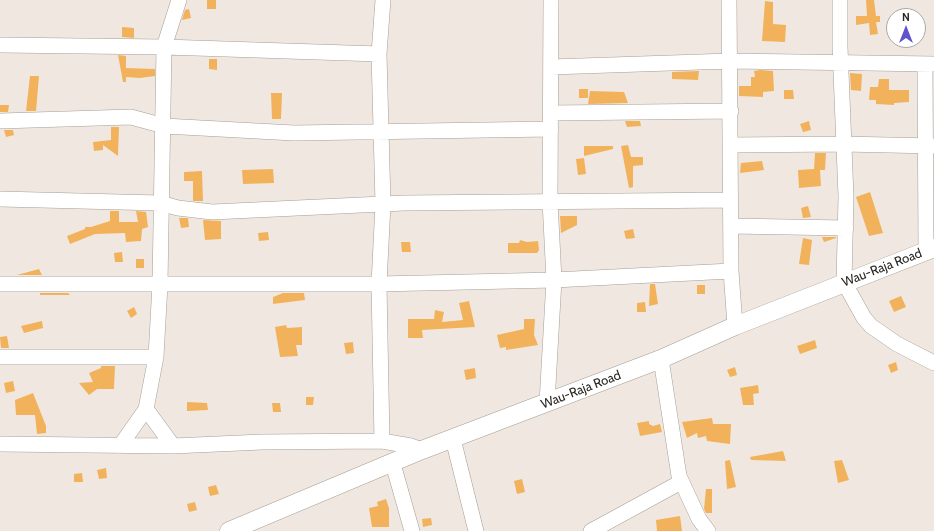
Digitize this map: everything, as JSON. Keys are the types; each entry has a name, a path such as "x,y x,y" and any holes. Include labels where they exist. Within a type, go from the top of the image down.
{"main road":[{"name":"Wau-Raja Road","path":"229,531 393,464 422,450 661,359 735,326 930,249"}],"street":[{"path":"120,446 146,409 156,358 160,284 160,203 164,126 164,47 180,0"},
{"path":"382,441 379,284 383,204 383,131 379,54 383,0"},
{"path":"547,403 554,280 550,201 551,0"},
{"path":"729,0 731,271 735,326"},
{"path":"840,0 840,63 846,228 844,282 864,318 871,326 897,344 933,361"},
{"path":"0,45 164,47 379,54"},
{"path":"551,67 730,62 929,64 930,249"},
{"path":"550,113 731,111"},
{"path":"0,121 131,117 164,126 294,134 383,131 550,129"},
{"path":"731,145 843,144 930,146"},
{"path":"0,199 160,203 178,208 212,212 269,211 383,204 730,200"},
{"path":"731,226 846,228"},
{"path":"0,284 379,284 554,280 731,271"},
{"path":"0,357 156,358"},
{"path":"661,359 670,426 681,482 699,519 708,531"},
{"path":"146,409 173,446"},
{"path":"453,439 476,531"},
{"path":"0,444 173,446 262,442 382,441 411,446 422,450"},
{"path":"393,464 412,531"},
{"path":"591,531 681,482"}],"building":[{"path":"207,0 216,0 216,9 207,9"},
{"path":"866,0 874,0 876,16 880,16 880,22 876,22 878,34 870,35 869,23 856,25 856,16 867,16"},
{"path":"765,1 773,2 773,24 786,25 785,42 762,41"},
{"path":"189,9 191,18 182,20 185,10"},
{"path":"122,27 134,28 134,38 122,37"},
{"path":"118,55 126,56 126,68 155,69 155,76 140,78 126,77 126,82 123,82"},
{"path":"209,59 217,59 217,70 209,69"},
{"path":"699,71 698,80 672,79 672,72"},
{"path":"754,71 773,71 774,91 763,92 763,97 739,96 739,86 751,86 751,77 755,77"},
{"path":"850,73 862,74 861,91 851,90"},
{"path":"30,76 39,76 36,111 26,111"},
{"path":"879,79 889,79 889,90 909,90 909,102 894,103 894,105 876,104 876,100 869,100 870,87 878,87"},
{"path":"579,89 588,89 588,98 579,98"},
{"path":"784,90 793,90 794,99 784,99"},
{"path":"590,91 624,92 628,103 588,104"},
{"path":"271,93 282,93 281,119 272,119"},
{"path":"0,105 9,105 8,112 0,112"},
{"path":"625,121 640,121 641,126 627,127"},
{"path":"809,121 811,130 803,132 800,124"},
{"path":"111,127 119,127 118,156 103,145 103,150 94,151 93,142 111,140"},
{"path":"4,130 13,130 14,135 6,137"},
{"path":"628,145 631,157 643,157 643,165 633,166 633,187 629,188 621,146"},
{"path":"584,146 613,146 613,149 584,156"},
{"path":"815,153 826,153 825,170 820,170 821,186 799,188 798,170 814,169"},
{"path":"584,158 586,174 578,175 576,159"},
{"path":"762,161 764,170 740,173 741,163"},
{"path":"273,169 274,183 243,184 242,170"},
{"path":"202,171 203,201 193,201 193,181 184,181 184,172"},
{"path":"870,192 883,233 869,236 856,197"},
{"path":"808,206 811,217 803,218 801,208"},
{"path":"110,211 119,211 119,222 138,222 136,211 146,212 148,227 142,229 141,241 126,242 125,233 95,234 70,244 67,236 85,229 85,227 91,227 110,221"},
{"path":"560,216 577,216 577,225 561,233"},
{"path":"179,218 188,218 189,227 181,228"},
{"path":"203,220 221,221 221,239 205,240"},
{"path":"633,229 635,238 626,239 624,231"},
{"path":"268,232 269,240 259,241 258,233"},
{"path":"822,237 836,237 836,238 824,242"},
{"path":"803,238 812,240 809,265 799,264"},
{"path":"520,240 527,242 538,241 539,250 537,253 508,253 508,243 519,243"},
{"path":"401,242 410,242 411,252 402,252"},
{"path":"122,252 123,262 115,262 114,253"},
{"path":"136,259 144,259 144,268 136,268"},
{"path":"39,269 42,275 17,275"},
{"path":"650,284 655,284 658,304 649,306"},
{"path":"697,285 705,285 705,294 697,294"},
{"path":"40,293 68,293 70,295 40,295"},
{"path":"283,293 304,293 305,300 273,304 273,297"},
{"path":"901,296 906,307 894,312 889,301"},
{"path":"469,301 475,327 422,330 423,338 408,338 408,319 434,319 435,310 444,312 442,322 463,320 459,303"},
{"path":"645,302 646,312 637,312 637,303"},
{"path":"134,307 137,314 131,318 127,311"},
{"path":"524,319 535,319 534,335 538,345 506,350 506,347 500,348 497,335 524,329"},
{"path":"42,321 43,328 24,333 21,326"},
{"path":"286,325 287,328 302,327 302,345 296,345 298,356 280,357 275,327"},
{"path":"7,336 9,348 1,348 0,337"},
{"path":"815,340 817,348 800,354 797,346"},
{"path":"353,342 354,353 346,354 344,343"},
{"path":"896,362 898,370 891,373 888,365"},
{"path":"101,366 115,366 114,389 97,389 89,395 79,383 93,382 89,373 101,368"},
{"path":"735,367 737,375 730,377 727,370"},
{"path":"475,368 476,378 466,380 464,370"},
{"path":"13,381 15,391 6,393 4,383"},
{"path":"758,385 759,393 753,394 754,405 743,405 740,388"},
{"path":"33,393 46,426 46,433 37,434 35,415 16,415 15,400"},
{"path":"306,397 314,397 313,405 306,405"},
{"path":"187,402 207,403 208,410 187,411"},
{"path":"272,403 280,403 281,412 273,412"},
{"path":"712,418 713,424 731,424 730,444 707,441 706,436 698,438 697,433 687,438 682,422"},
{"path":"649,421 649,424 653,426 660,424 662,432 640,436 637,423"},
{"path":"783,451 786,461 751,460 750,457"},
{"path":"730,460 736,487 727,489 725,461"},
{"path":"842,460 849,480 838,483 834,461"},
{"path":"106,468 107,478 99,479 97,470"},
{"path":"82,473 83,482 74,482 74,474"},
{"path":"522,479 525,492 517,494 514,481"},
{"path":"216,485 219,494 210,496 208,487"},
{"path":"706,489 712,489 712,513 706,513 704,509"},
{"path":"386,499 389,508 389,527 372,527 369,508 378,506 377,502"},
{"path":"195,502 197,510 189,512 187,504"},
{"path":"680,516 682,531 657,531 656,520"},
{"path":"431,518 432,525 423,527 422,519"}]}
